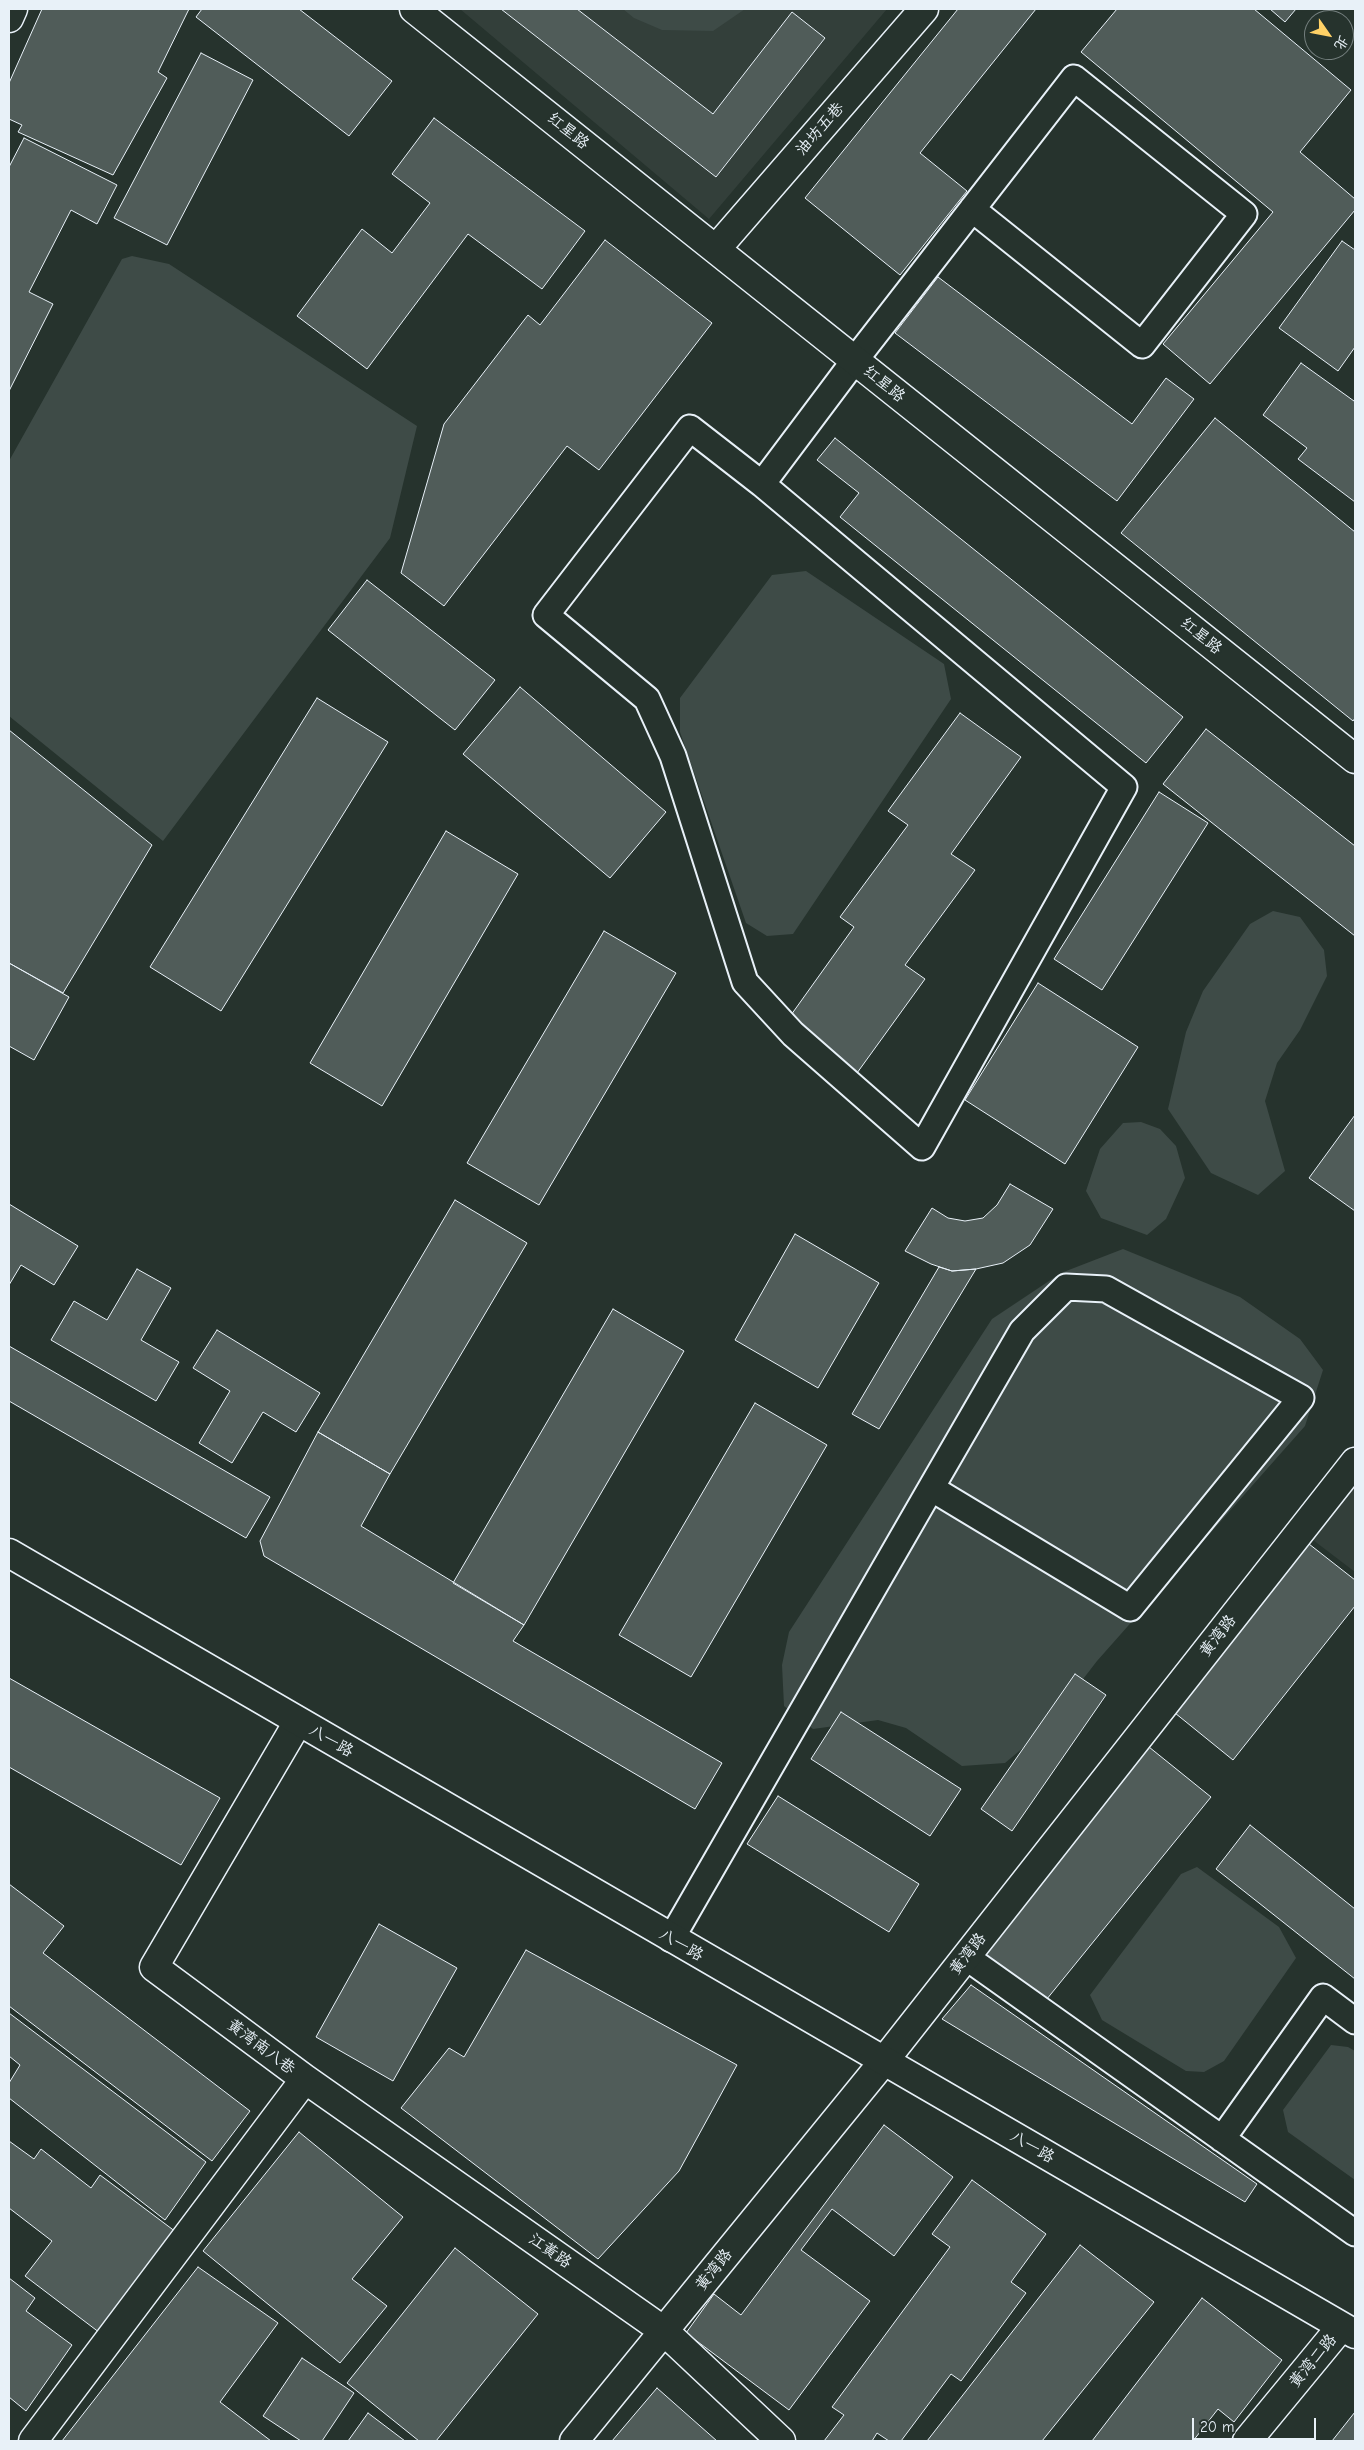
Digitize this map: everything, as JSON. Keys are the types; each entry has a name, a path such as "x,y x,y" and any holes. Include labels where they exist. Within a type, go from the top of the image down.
{"street":[{"path":"9,18 14,9"},
{"name":"红星路","path":"414,9 1355,759"},
{"name":"油坊五巷","path":"716,249 924,9"},
{"name":"黄湾路","path":"574,2441 884,2061 1355,1462"},
{"name":"八一路","path":"9,1553 1348,2331"},
{"name":"黄湾南八巷","path":"33,2441 305,2079 154,1967 298,1722"},
{"name":"江黄路","path":"305,2079 664,2331 781,2441"},
{"name":"黄湾二路","path":"1247,2441 1348,2331"}],"lane":[{"path":"762,484 855,360 972,209 1074,78 1244,214 1142,345 972,209"},
{"path":"690,428 762,484 1124,787 922,1147 793,1034 745,982 673,756 647,699 546,615 690,428"},
{"path":"671,1939 931,1488 1022,1331 1066,1287 1106,1289 1301,1398 1130,1608 931,1488"},
{"path":"966,1958 1355,2233"},
{"path":"1222,2139 1323,1998 1355,2021"}],"shaded area":[{"path":"460,9 887,9 709,219"},
{"path":"623,9 745,9 713,31 662,30 634,18"},
{"path":"132,256 169,264 417,426 390,538 163,841 9,716 9,461 122,259"},
{"path":"806,571 944,664 951,699 793,934 767,936 746,923 680,732 680,698 772,575"},
{"path":"1273,911 1300,917 1324,950 1327,976 1300,1030 1277,1063 1265,1101 1285,1171 1258,1195 1211,1173 1168,1109 1186,1032 1203,991 1250,924"},
{"path":"1141,1122 1160,1129 1176,1146 1185,1178 1166,1219 1147,1235 1101,1218 1086,1191 1100,1149 1123,1123"},
{"path":"1123,1249 1240,1297 1300,1339 1323,1370 1305,1426 1097,1661 1043,1731 1005,1763 962,1766 906,1728 878,1720 813,1729 784,1706 782,1665 789,1632 992,1319 1061,1273"},
{"path":"1355,1486 1355,1572 1313,1540"},
{"path":"1197,1867 1279,1927 1296,1958 1224,2061 1204,2072 1186,2071 1102,2020 1090,1995 1181,1874"},
{"path":"1331,2045 1348,2047 1355,2051 1355,2180 1288,2132 1283,2110"}],"building":[{"path":"42,9 189,9 158,72 167,78 113,175 18,132 22,125 9,119 9,83"},
{"path":"202,9 299,9 392,81 349,136 196,17"},
{"path":"501,9 577,9 713,114 792,12 825,38 716,177"},
{"path":"958,9 1036,9 920,153 967,191 900,275 805,198"},
{"path":"1117,9 1254,9 1304,51 1304,60 1315,60 1351,90 1300,152 1355,199 1355,210 1210,384 1163,344 1273,212 1081,52"},
{"path":"1270,9 1296,9 1285,22"},
{"path":"201,53 253,80 167,245 114,218"},
{"path":"434,118 585,231 542,289 468,234 367,369 297,316 362,229 392,253 430,203 392,174"},
{"path":"24,138 117,185 97,224 71,210 29,292 53,304 9,391 9,167"},
{"path":"605,240 712,323 599,470 567,446 444,606 401,573 444,424 528,315 540,325"},
{"path":"1342,241 1355,250 1355,347 1338,371 1279,328"},
{"path":"938,277 1132,424 1166,378 1194,399 1117,501 895,333"},
{"path":"1301,363 1354,401 1355,399 1355,502 1298,459 1307,448 1263,415"},
{"path":"1215,418 1355,532 1355,718 1353,721 1121,533"},
{"path":"835,438 1183,717 1146,763 840,517 859,493 817,460"},
{"path":"367,580 495,680 455,730 328,630"},
{"path":"520,687 666,812 610,878 463,754"},
{"path":"317,698 388,742 221,1011 150,967"},
{"path":"960,713 1021,757 951,854 975,870 905,965 925,979 857,1073 786,1022 854,927 840,917 908,825 888,811"},
{"path":"1206,729 1355,846 1355,936 1163,784"},
{"path":"9,730 152,845 63,993 9,963"},
{"path":"1159,792 1208,823 1102,990 1054,959"},
{"path":"446,831 518,874 382,1106 310,1063"},
{"path":"604,931 676,973 539,1205 467,1163"},
{"path":"9,963 69,997 34,1060 9,1046"},
{"path":"1038,983 1138,1047 1065,1164 965,1100"},
{"path":"1355,1115 1355,1211 1309,1178"},
{"path":"1010,1184 1053,1209 1030,1245 1003,1263 976,1269 952,1271 931,1264 905,1251 932,1208 948,1218 965,1221 983,1218 997,1205"},
{"path":"455,1200 527,1243 390,1474 318,1432"},
{"path":"9,1204 78,1246 54,1285 21,1265 9,1285"},
{"path":"795,1234 879,1283 818,1388 735,1340"},
{"path":"939,1267 952,1271 976,1269 879,1429 852,1414"},
{"path":"137,1269 171,1288 141,1340 179,1362 156,1401 51,1340 74,1301 107,1320"},
{"path":"613,1309 684,1351 524,1625 453,1583"},
{"path":"217,1330 320,1393 296,1432 263,1412 232,1463 199,1443 230,1391 193,1368"},
{"path":"9,1346 270,1497 246,1538 9,1401"},
{"path":"755,1403 827,1445 691,1677 619,1635"},
{"path":"318,1432 390,1474 361,1526 524,1625 513,1641 722,1763 695,1809 264,1556 260,1541"},
{"path":"1309,1544 1355,1580 1355,1606 1233,1760 1175,1713"},
{"path":"1075,1674 1106,1695 1012,1831 981,1809"},
{"path":"9,1678 220,1798 181,1865 9,1767"},
{"path":"841,1712 961,1789 930,1836 811,1759"},
{"path":"1149,1747 1211,1797 1042,2005 980,1954"},
{"path":"778,1796 919,1884 889,1932 747,1844"},
{"path":"1250,1825 1355,1909 1355,1979 1216,1869"},
{"path":"9,1884 64,1926 43,1953 250,2111 212,2161 9,2006"},
{"path":"379,1924 457,1968 393,2081 316,2037"},
{"path":"526,1950 737,2065 679,2171 598,2259 401,2108 449,2048 464,2057"},
{"path":"971,1985 1257,2184 1245,2202 942,2019"},
{"path":"9,2013 206,2162 165,2220 9,2098 9,2083 20,2065 9,2056"},
{"path":"884,2125 953,2177 894,2256 832,2209 801,2250 870,2301 789,2410 686,2333 714,2294 741,2315"},
{"path":"299,2132 403,2217 352,2279 387,2306 340,2363 203,2251"},
{"path":"9,2141 34,2159 41,2149 91,2188 100,2175 180,2235 104,2336 25,2276 52,2241 9,2208"},
{"path":"972,2180 1046,2234 1011,2282 1026,2293 961,2381 951,2374 901,2441 889,2441 877,2433 872,2441 824,2441 844,2415 832,2407 950,2247 932,2234"},
{"path":"1080,2245 1154,2302 1042,2441 927,2441"},
{"path":"455,2248 538,2314 436,2441 419,2441 347,2383"},
{"path":"198,2267 278,2323 220,2402 271,2441 62,2441"},
{"path":"9,2278 35,2298 26,2311 72,2345 26,2411 9,2397"},
{"path":"1202,2298 1282,2360 1234,2422 1218,2409 1193,2441 1092,2441"},
{"path":"302,2358 354,2393 322,2441 301,2441 263,2416"},
{"path":"657,2388 717,2441 612,2441"},
{"path":"1355,2412 1355,2441 1332,2441"},
{"path":"368,2413 405,2441 348,2441"}]}
